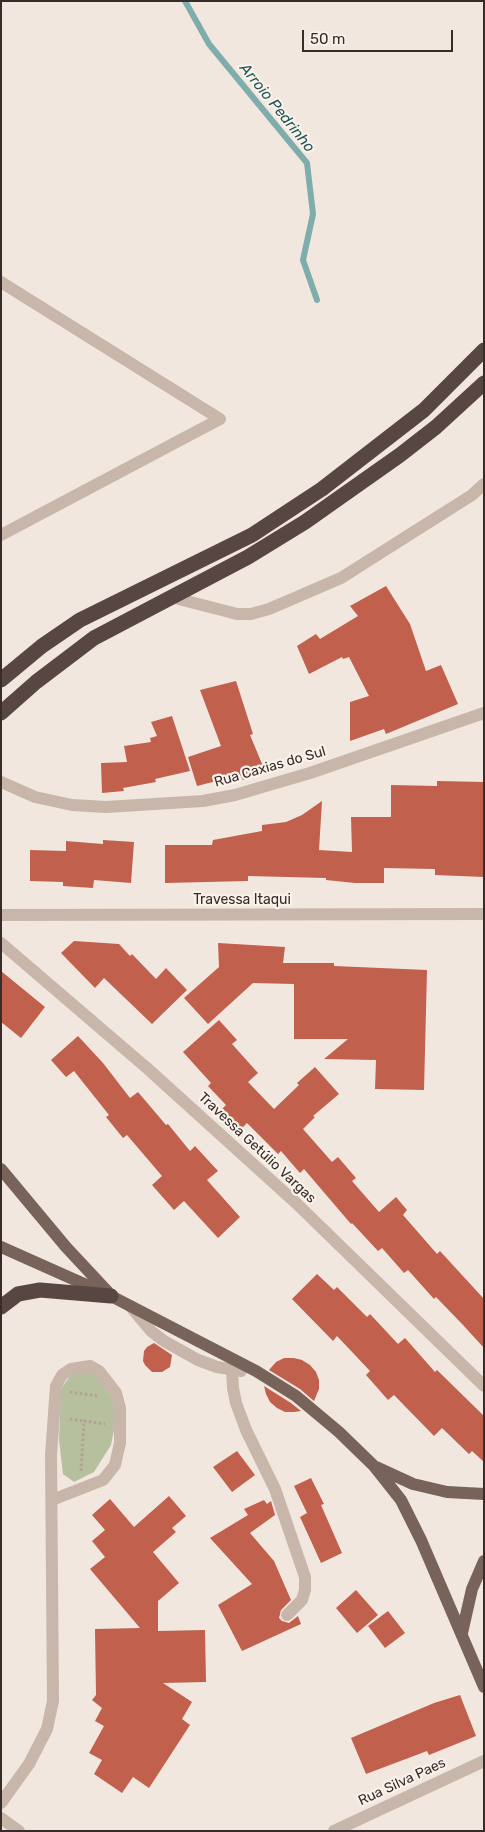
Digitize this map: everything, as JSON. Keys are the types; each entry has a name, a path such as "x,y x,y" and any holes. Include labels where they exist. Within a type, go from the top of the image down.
{"highway":[{"path":"1,680 42,646 80,620 252,535 322,489 424,410 484,350"},
{"path":"1,713 36,682 94,638 248,557 305,522 436,427 484,383"},
{"path":"1,1307 18,1294 40,1290 111,1296"}],"main road":[{"path":"1,1169 66,1247 111,1296"},
{"path":"1,1247 111,1296 256,1371 296,1396 339,1432 374,1466 400,1500 421,1540 484,1687"},
{"path":"374,1466 413,1484 447,1492 484,1494"},
{"path":"462,1633 472,1589 484,1561"}],"street":[{"path":"1,282 220,419 1,535"},
{"path":"171,597 237,614 252,614 269,609 341,578 463,500 484,484"},
{"name":"Rua Caxias do Sul","path":"1,782 35,797 72,805 106,807 203,801 235,795 310,773 484,713"},
{"name":"Travessa Itaqui","path":"1,915 484,914"},
{"name":"Travessa Getúlio Vargas","path":"1,943 148,1069 303,1210 484,1386"},
{"path":"130,1306 151,1331 198,1360 232,1371 256,1371"},
{"path":"1,1803 29,1764 47,1729 52,1701 52,1500 52,1442 56,1386 62,1375 71,1369 90,1366 99,1371 116,1393 120,1408 120,1444 115,1465 102,1480 52,1500"},
{"path":"232,1371 236,1404 246,1430 275,1489 305,1577 305,1590 302,1600 287,1615"},
{"name":"Rua Silva Paes","path":"334,1831 484,1761"},
{"path":"1,1818 19,1831"}],"path":[{"path":"68,1401 69,1391 108,1398"},
{"path":"68,1410 68,1419 108,1424"},
{"path":"80,1489 84,1421"}],"green space":[{"path":"91,1369 115,1402 115,1425 111,1445 94,1472 74,1482 63,1474 59,1440 61,1389 72,1373"}],"building":[{"path":"386,586 410,624 426,671 441,665 458,704 386,734 384,729 350,741 350,702 369,696 349,657 343,659 342,657 309,674 297,646 316,634 320,639 358,616 350,606"},
{"path":"236,681 253,734 250,735 265,771 243,780 240,775 197,786 188,757 221,746 200,690"},
{"path":"172,716 190,771 155,779 156,782 123,788 124,791 102,793 101,763 127,762 124,746 151,742 150,738 157,736 151,722"},
{"path":"437,781 484,782 484,877 435,875 435,869 384,868 384,883 355,883 326,880 326,878 248,876 248,881 165,883 165,845 212,845 213,840 262,831 262,825 286,822 302,815 322,801 319,850 352,852 351,817 391,817 391,785 437,786"},
{"path":"103,840 134,842 131,883 94,880 93,888 63,886 63,882 30,881 30,850 66,851 66,841 103,844"},
{"path":"74,941 119,944 130,956 132,954 156,979 166,968 187,990 152,1024 104,978 95,988 61,953"},
{"path":"218,943 285,947 283,963 334,963 334,966 427,970 424,1090 375,1089 376,1060 324,1059 348,1039 294,1039 294,984 253,983 208,1024 184,998 219,967"},
{"path":"1,971 45,1007 21,1038 1,1022"},
{"path":"219,1020 237,1040 232,1044 258,1073 248,1082 274,1109 299,1085 297,1083 315,1067 339,1094 313,1116 315,1117 303,1129 332,1162 338,1157 356,1178 352,1181 379,1212 396,1197 407,1210 403,1215 437,1254 440,1251 484,1299 484,1348 436,1297 434,1299 408,1270 404,1273 382,1248 378,1251 351,1224 304,1169 300,1173 281,1151 278,1154 247,1123 241,1129 222,1109 226,1105 208,1086 211,1083 183,1052"},
{"path":"78,1036 103,1063 130,1098 138,1092 190,1151 195,1146 218,1171 207,1180 240,1217 218,1238 184,1201 174,1210 152,1185 162,1176 127,1135 123,1138 106,1117 109,1115 74,1071 66,1077 51,1060"},
{"path":"317,1274 334,1290 337,1287 367,1317 370,1314 398,1344 405,1338 435,1372 437,1370 484,1416 484,1462 472,1451 469,1454 442,1428 434,1436 394,1395 388,1400 366,1375 370,1371 337,1336 333,1341 292,1299"},
{"path":"154,1343 172,1355 170,1367 162,1372 152,1372 143,1361 144,1351"},
{"path":"284,1358 302,1360 316,1372 319,1380 319,1389 314,1401 300,1389 269,1370 276,1362"},
{"path":"264,1386 301,1411 285,1412 277,1408 270,1402"},
{"path":"237,1451 255,1475 232,1492 213,1467"},
{"path":"311,1478 324,1504 321,1505 342,1553 321,1563 300,1517 307,1513 294,1486"},
{"path":"169,1496 186,1516 172,1528 176,1532 153,1552 179,1583 158,1601 158,1631 205,1630 206,1682 163,1683 192,1702 182,1719 190,1725 149,1788 133,1777 122,1793 94,1774 102,1760 89,1753 104,1726 95,1721 102,1708 92,1700 96,1695 95,1629 140,1628 90,1569 105,1557 92,1541 105,1530 92,1515 110,1499 134,1527"},
{"path":"264,1500 267,1504 271,1501 275,1515 250,1533 274,1561 291,1600 281,1610 279,1618 289,1623 298,1616 301,1624 242,1651 218,1605 252,1584 210,1538 248,1515 244,1509"},
{"path":"356,1590 378,1615 357,1633 336,1608"},
{"path":"388,1611 405,1633 385,1648 368,1626"},
{"path":"460,1695 476,1736 429,1755 427,1751 366,1774 351,1738 434,1703"}],"waterway":[{"name":"Arroio Pedrinho","path":"185,1 209,44 307,163 313,214 303,260 317,300"}]}
